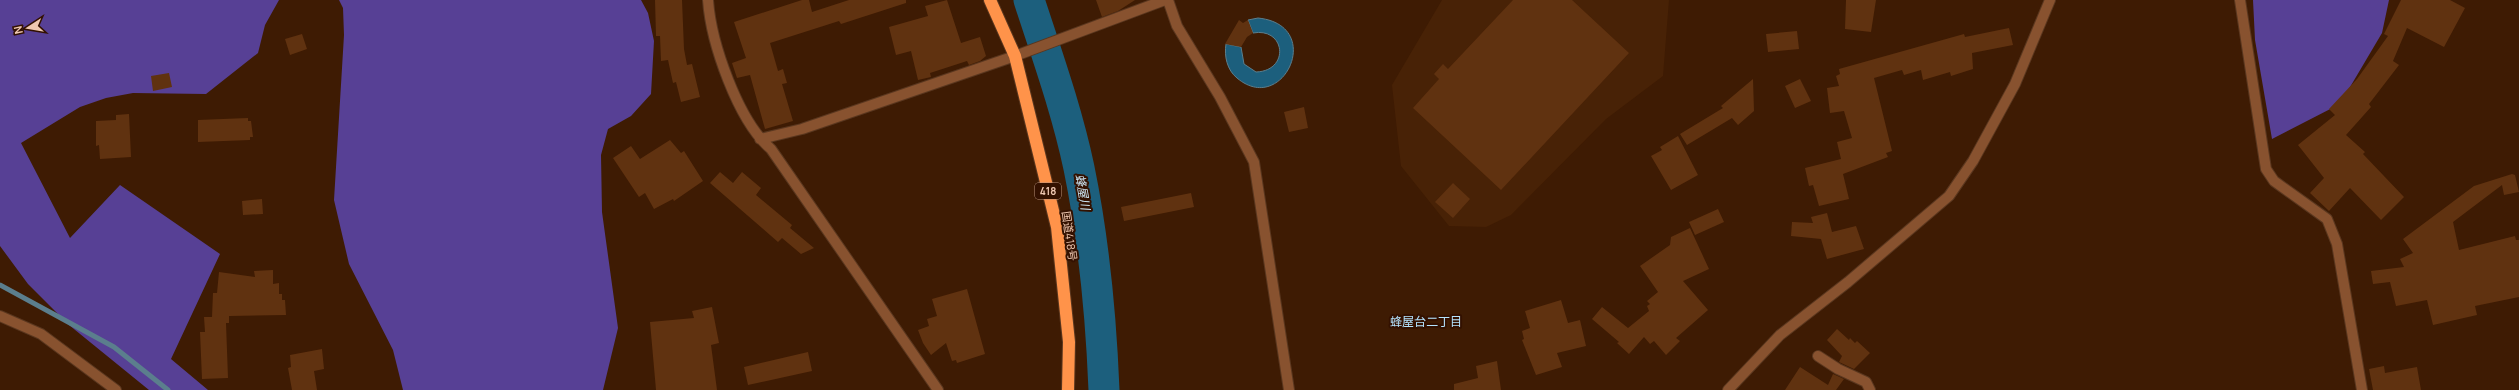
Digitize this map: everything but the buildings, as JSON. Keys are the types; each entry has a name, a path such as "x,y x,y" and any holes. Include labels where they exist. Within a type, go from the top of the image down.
{"highway":[{"name":"国道418号","path":"990,0 1015,56 1057,227 1069,342 1068,390"}],"street":[{"path":"708,0 722,61 737,103 760,139 770,149 938,390"},
{"path":"760,139 802,129 1015,56 1066,35 1166,0 1177,26 1220,97 1254,162 1289,390"},
{"path":"1728,390 1780,335 1848,282 1949,196 1973,161 2015,84 2050,0"},
{"path":"2240,0 2266,169 2274,181 2326,218 2337,244 2362,390"},
{"path":"0,316 41,334 116,390"},
{"path":"1818,356 1838,369 1866,382 1870,390"}],"shaded area":[{"path":"0,0 279,0 265,25 258,53 206,94 133,93 106,98 80,107 21,143 70,238 120,185 220,254 171,359 208,390 149,390 69,325 28,284 0,246"},
{"path":"339,0 641,0 648,13 654,41 651,94 631,116 608,129 601,155 602,212 618,328 603,390 403,390 393,350 349,264 334,200 344,35 343,8"},
{"path":"1442,0 1669,0 1663,76 1606,119 1511,215 1486,227 1449,226 1401,166 1392,85"},
{"path":"2253,0 2389,0 2382,33 2340,104 2272,139 2255,40"}],"water":[{"path":"1258,18 1279,24 1290,36 1293,50 1290,65 1282,78 1269,86 1254,87 1234,75 1227,62 1225,49 1226,44 1241,47 1244,64 1256,72 1267,70 1275,65 1279,58 1280,50 1277,42 1272,36 1264,33 1253,33 1248,20"}],"waterway":[{"name":"蜂屋川","path":"1029,0 1063,104 1079,168 1093,251 1101,334 1104,390"},
{"path":"0,285 114,347 168,390"}],"district":[{"name":"蜂屋台二丁目","path":"1426,321"}]}
